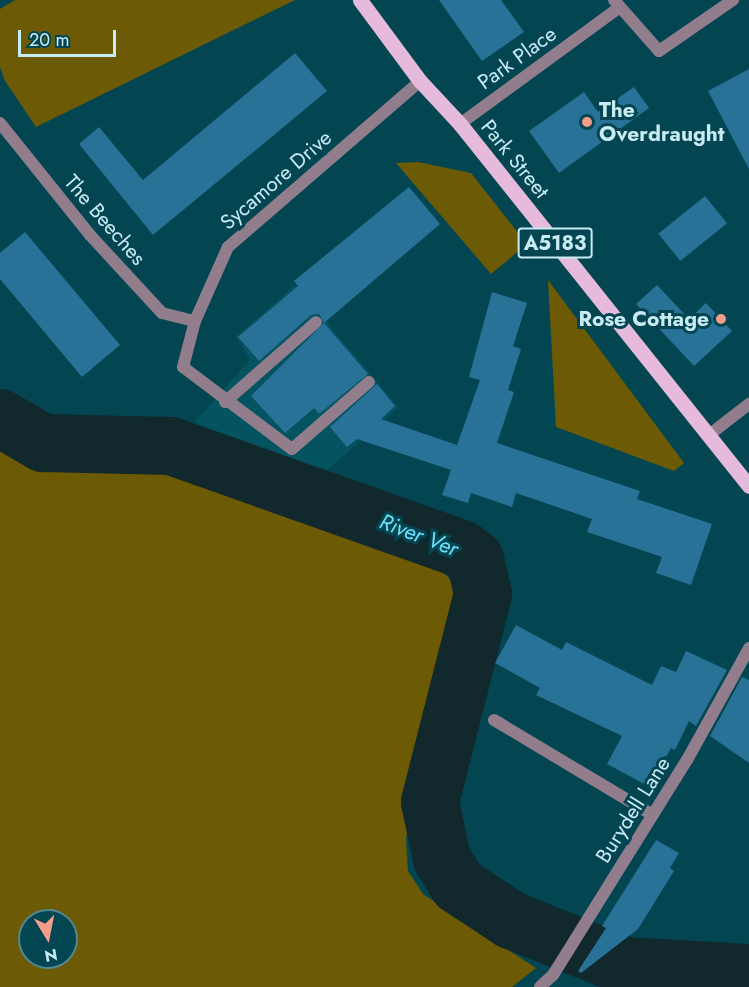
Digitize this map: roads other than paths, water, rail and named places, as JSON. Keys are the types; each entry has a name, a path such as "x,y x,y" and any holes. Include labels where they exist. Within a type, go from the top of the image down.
{"main road":[{"name":"Park Street","path":"360,0 420,81 460,124 749,486"}],"street":[{"path":"617,3 659,51 733,0"},
{"name":"Park Place","path":"460,124 617,3"},
{"name":"Sycamore Drive","path":"225,402 183,367 195,321 228,247 420,81"},
{"name":"The Beeches","path":"0,123 90,236 162,313 195,321"},
{"path":"316,322 225,402 292,450 369,382"},
{"path":"709,435 749,404"},
{"name":"Burydell Lane","path":"540,987 552,975 653,815 749,648"},
{"path":"494,720 653,815"}],"waterway":[{"name":"River Ver","path":"0,418 43,443 171,446 462,549 475,559 483,594 430,802 442,859 458,885 511,920 625,966 749,973"},
{"name":"River Ver","path":"625,966 704,987"}],"place":[{"name":"The Overdraught","path":"587,122"},
{"name":"Rose Cottage","path":"721,319"}]}
